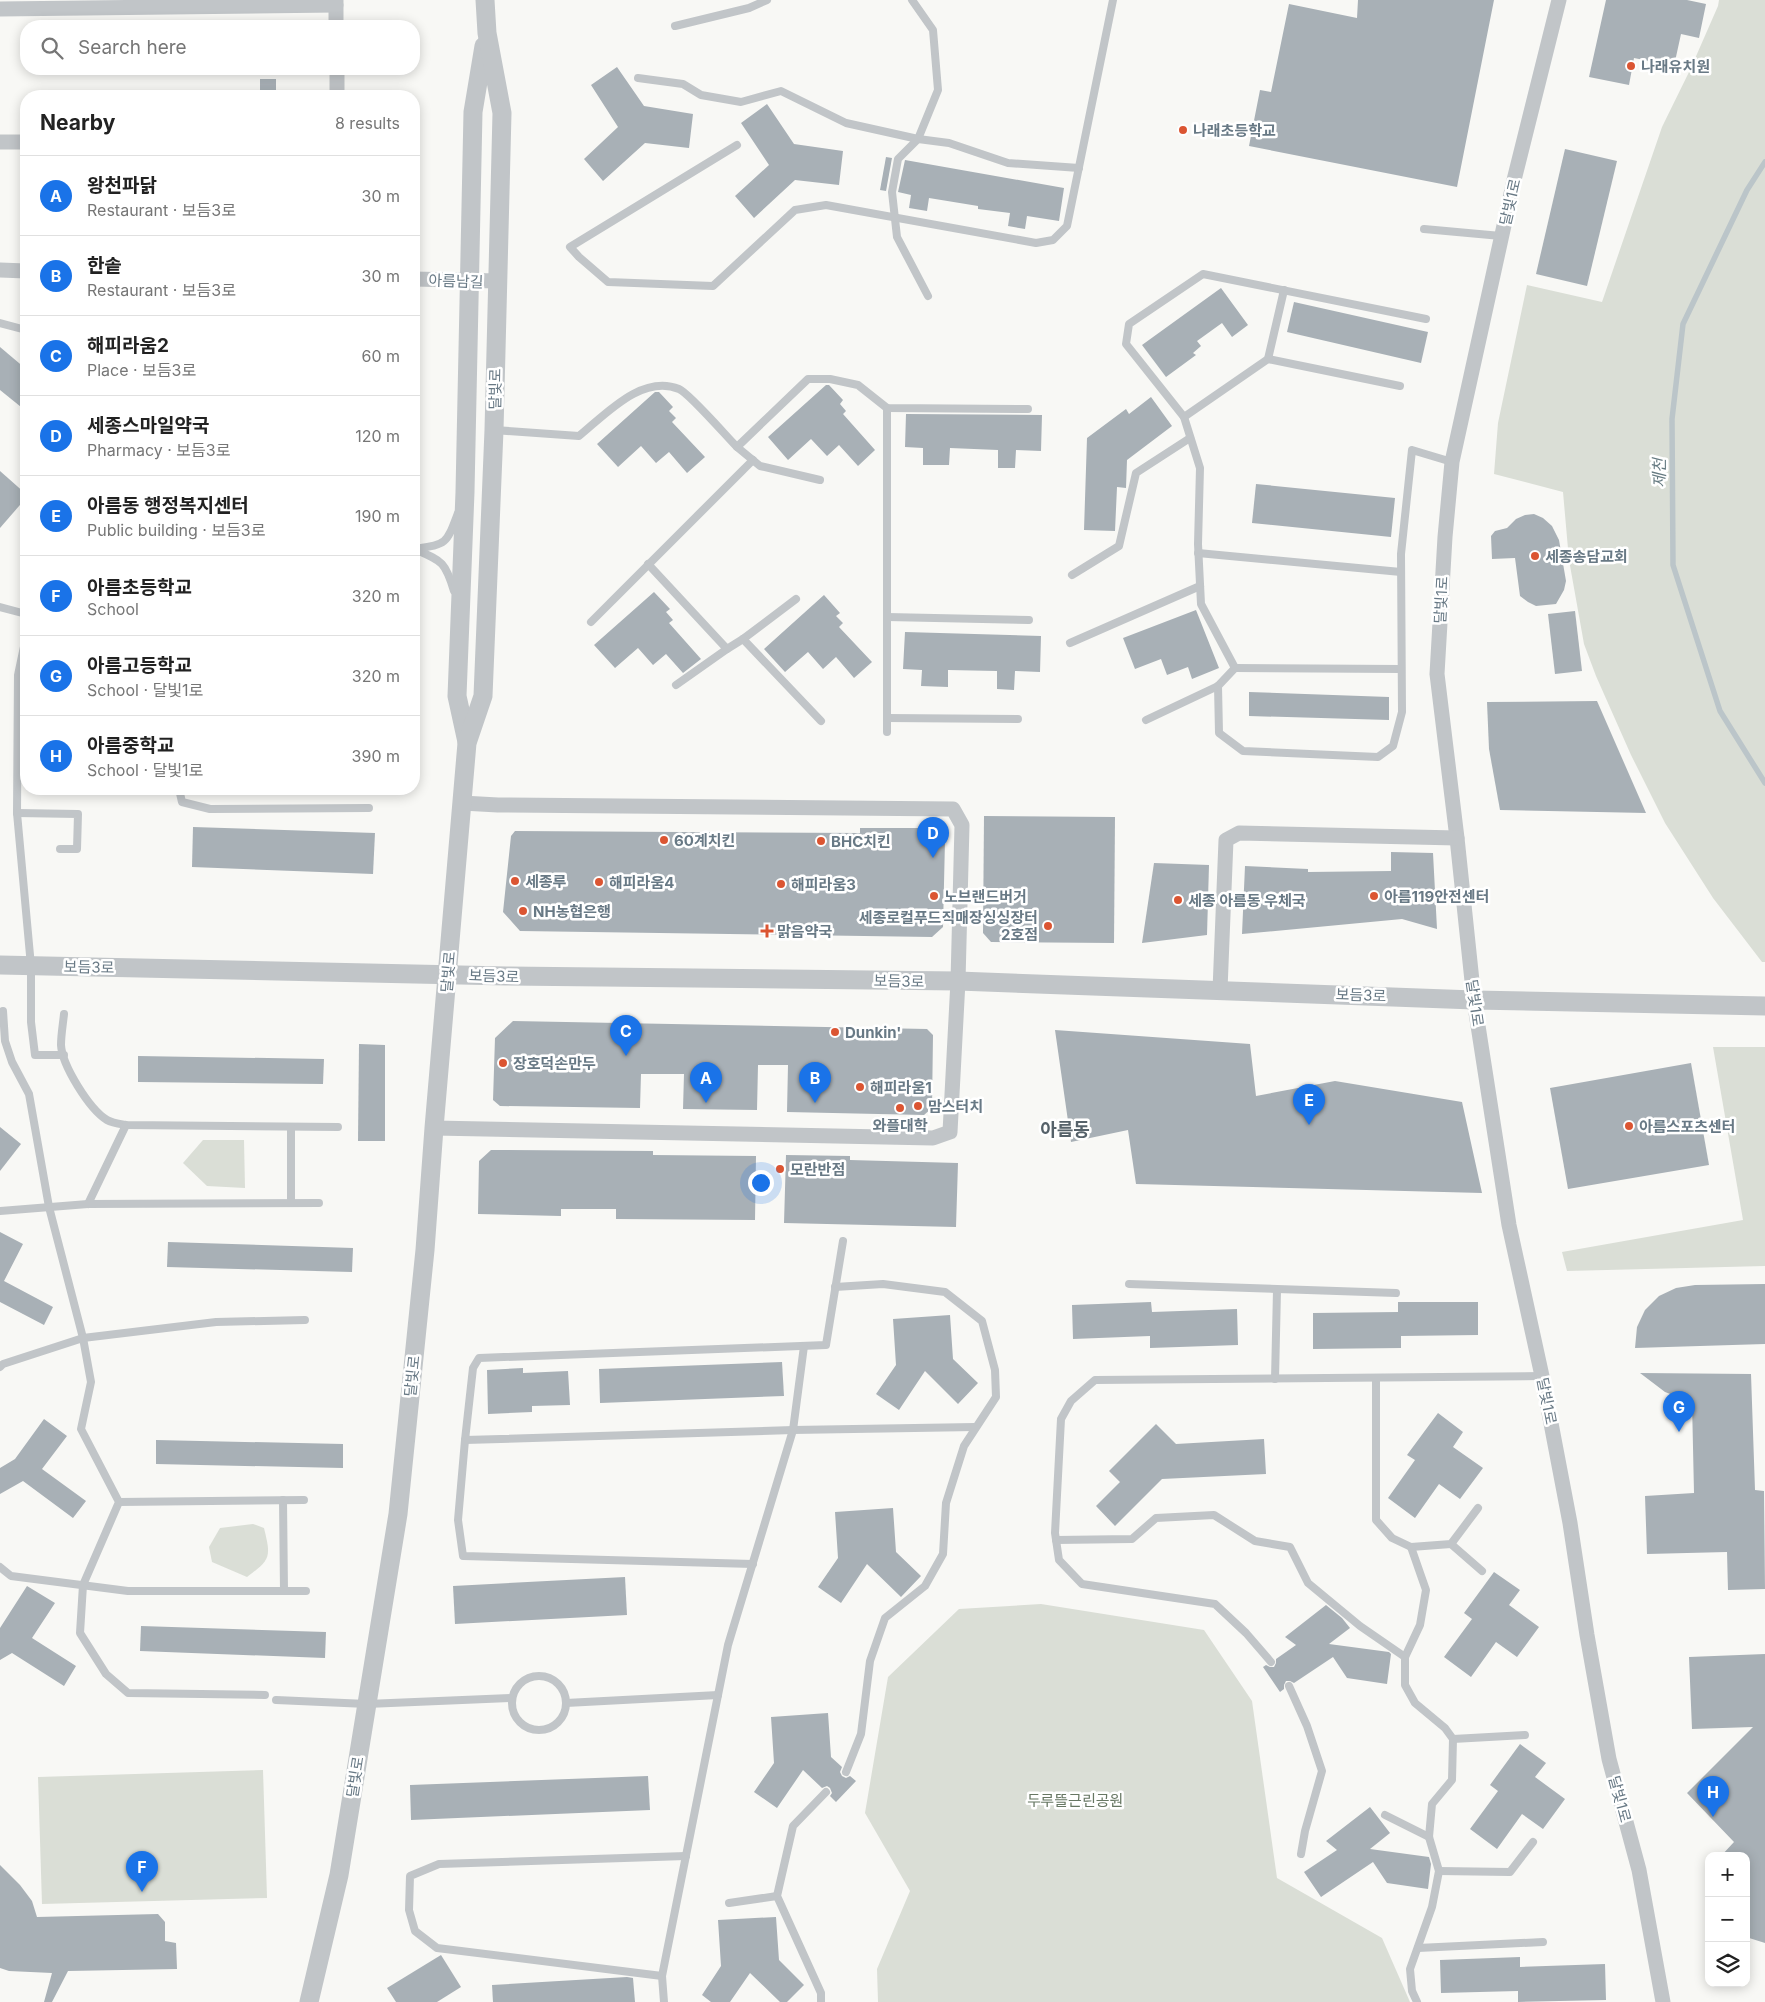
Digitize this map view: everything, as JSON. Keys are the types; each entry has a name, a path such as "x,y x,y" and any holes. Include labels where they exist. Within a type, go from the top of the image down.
{"street":[{"name":"달빛로","path":"309,2002 339,1875 399,1504 425,1250 467,743 483,696 494,430 502,113 486,33 485,0"},
{"name":"달빛1로","path":"1559,0 1502,236 1452,462 1445,537 1437,674 1474,1000 1509,1225 1542,1376 1570,1523 1610,1759 1639,1870 1663,2002"},
{"path":"0,9 336,2 336,20"},
{"name":"달빛로","path":"467,743 457,696 465,492 473,112 486,33"},
{"path":"337,75 337,90"},
{"path":"0,142 20,142"},
{"path":"0,270 20,270"},
{"name":"아름남길","path":"420,279 470,282 497,281"},
{"path":"434,1128 933,1138 950,1132 958,981 962,825 952,809 498,805 462,803"},
{"path":"1220,990 1226,840 1239,833 1457,838"},
{"name":"보듬3로","path":"0,965 506,976 958,981 1474,1000 1765,1006"}],"lane":[{"path":"675,26 749,8 767,0"},
{"path":"912,0 932,30 938,90 918,138 898,159 892,192 897,237 928,296"},
{"path":"737,144 570,247 608,282 713,286 795,210 826,205 1036,242 1053,240 1067,226 1113,0"},
{"path":"638,78 683,84 701,95 741,102 781,91 846,123 949,143 1008,163 1079,168"},
{"path":"1424,229 1502,236"},
{"path":"1235,668 1201,604 1198,552 1200,468 1184,417 1126,344 1129,324 1203,274 1426,319"},
{"path":"1184,417 1268,359 1284,290"},
{"path":"0,322 20,328"},
{"path":"1268,359 1400,386"},
{"path":"737,447 808,379 830,378 858,385 887,408 1028,408"},
{"path":"494,430 579,436 633,393 658,384 681,390 737,447 760,466 820,480"},
{"path":"887,408 887,732"},
{"path":"1072,575 1119,546 1136,473 1190,438"},
{"path":"1218,686 1219,733 1243,751 1378,757 1393,746 1402,712 1401,554 1412,450 1452,462"},
{"path":"591,622 752,460"},
{"path":"420,548 440,545 450,535 465,492"},
{"path":"420,552 440,560 449,572 461,613"},
{"path":"1198,552 1401,572"},
{"path":"648,564 727,649"},
{"path":"1070,643 1200,586"},
{"path":"676,685 743,639 796,598"},
{"path":"0,607 20,612"},
{"path":"887,617 1029,620"},
{"path":"743,639 821,721"},
{"path":"20,666 18,676 17,813 31,966 31,1022 35,1055 64,1055"},
{"path":"1146,720 1218,686 1235,668 1402,669"},
{"path":"887,718 1018,719"},
{"path":"180,795 182,802 210,809 369,808"},
{"path":"17,813 78,814 77,849 60,849"},
{"path":"2,1011 5,1041 12,1062 29,1094 49,1207 83,1338 91,1382 82,1429 119,1502"},
{"path":"64,1014 61,1046 66,1065 83,1093 99,1113 108,1120 126,1126 338,1127"},
{"path":"88,1204 126,1126"},
{"path":"291,1127 291,1203"},
{"path":"0,1211 88,1204 319,1203"},
{"path":"752,1564 463,1556 458,1520 473,1368 478,1358 826,1345 843,1242"},
{"path":"835,1287 883,1284 946,1292 982,1321 995,1370 996,1397 964,1446 946,1503 943,1554 925,1586 885,1618 870,1661 861,1734 846,1772"},
{"path":"1129,1284 1396,1293"},
{"path":"1275,1379 1277,1290"},
{"path":"0,1367 3,1364 83,1338 216,1322 305,1320"},
{"path":"664,2002 662,1976 728,1646 793,1430 804,1346"},
{"path":"1271,1662 1246,1633 1215,1604 1082,1584 1058,1560 1056,1540 1061,1419 1071,1401 1095,1380 1542,1376"},
{"path":"1376,1378 1376,1520 1392,1538 1411,1547 1451,1544 1482,1571"},
{"path":"465,1440 793,1430 975,1427"},
{"path":"283,1500 284,1591"},
{"path":"119,1502 304,1500"},
{"path":"119,1502 83,1585 80,1633 106,1674 128,1693 265,1695"},
{"path":"1451,1544 1478,1508"},
{"path":"1056,1540 1132,1540 1156,1518 1214,1516 1255,1541 1290,1547 1308,1583 1360,1626 1405,1657"},
{"path":"1411,1547 1426,1590 1420,1625 1405,1657 1405,1685 1416,1703 1445,1728 1453,1739 1452,1780 1432,1804 1429,1837 1439,1871 1432,1907 1410,1969 1412,1991 1417,2002"},
{"path":"0,1580 2,1570 11,1576 128,1591 306,1591"},
{"path":"546,1676 561,1686 566,1703 565,1712 554,1726 537,1730 528,1728 515,1716 512,1698 515,1690 528,1678 546,1676"},
{"path":"1289,1686 1307,1726 1322,1771 1305,1831 1301,1854"},
{"path":"566,1703 718,1695"},
{"path":"276,1700 367,1704 512,1698"},
{"path":"1453,1739 1524,1735"},
{"path":"821,2002 821,1993 777,1896 793,1826 826,1792"},
{"path":"1385,1815 1429,1837"},
{"path":"1439,1871 1510,1872 1533,1842"},
{"path":"662,1976 437,1948 415,1931 409,1910 410,1876 439,1864 686,1856"},
{"path":"729,1903 777,1896"},
{"path":"1418,1948 1543,1942"}],"green space":[{"path":"1719,0 1765,0 1765,962 1762,962 1713,898 1665,823 1631,755 1596,676 1584,644 1569,560 1563,492 1494,474 1498,423 1527,285 1602,302 1662,127 1690,70"},
{"path":"1713,1047 1765,1047 1765,1266 1567,1271 1562,1252 1743,1220"},
{"path":"203,1140 244,1140 245,1188 207,1186 183,1163"},
{"path":"253,1524 264,1528 268,1545 267,1557 261,1566 247,1577 212,1562 209,1547 220,1528"},
{"name":"두루뜰근린공원","path":"1041,1604 1204,1630 1252,1701 1277,1878 1382,1938 1410,2002 878,2002 877,1969 910,1891 865,1813 888,1677 959,1609"},
{"path":"263,1770 267,1898 42,1904 38,1777"}],"building":[{"path":"1358,0 1494,0 1457,187 1249,146 1260,90 1271,92 1289,4 1357,18"},
{"path":"1606,0 1687,0 1706,4 1699,38 1681,34 1674,66 1634,58 1629,85 1589,77"},
{"path":"617,67 644,106 693,114 689,148 645,143 603,181 584,159 618,127 591,85"},
{"path":"260,79 276,79 276,90 260,90"},
{"path":"767,104 794,144 843,151 839,185 795,180 754,218 735,196 769,165 741,123"},
{"path":"1565,149 1617,161 1587,286 1536,274"},
{"path":"886,157 892,158 886,191 880,190"},
{"path":"905,160 1064,188 1059,221 1027,216 1025,229 1008,226 1010,213 978,209 978,206 929,198 927,211 909,208 911,195 898,192"},
{"path":"1221,288 1248,325 1232,337 1222,323 1197,341 1201,346 1193,353 1196,355 1166,377 1142,345"},
{"path":"1294,302 1428,332 1421,363 1287,332"},
{"path":"0,347 20,364 20,406 0,390"},
{"path":"826,385 829,385 843,400 840,404 846,411 843,414 875,450 858,466 839,445 827,456 811,439 788,460 768,437"},
{"path":"655,392 659,392 673,407 669,411 676,418 672,422 705,457 687,473 669,452 656,463 641,446 618,467 597,444"},
{"path":"1151,397 1172,426 1127,460 1126,488 1117,487 1115,531 1084,530 1087,438 1126,409 1129,414"},
{"path":"906,414 1042,415 1041,451 1016,450 1015,468 998,468 998,450 950,448 949,465 923,465 923,448 905,447"},
{"path":"0,471 20,489 20,505 0,528"},
{"path":"1256,484 1395,498 1391,537 1252,523"},
{"path":"1534,514 1543,518 1552,526 1559,540 1566,581 1564,590 1556,604 1536,606 1528,602 1520,596 1515,558 1492,559 1491,536 1495,531 1507,528 1516,519 1525,515"},
{"path":"654,592 670,609 666,612 673,620 669,623 701,659 683,673 666,654 653,665 638,648 615,668 594,645"},
{"path":"824,595 840,613 836,616 843,623 839,627 872,662 854,678 836,657 823,669 808,652 785,672 764,649"},
{"path":"1196,610 1219,668 1192,679 1188,667 1167,675 1161,659 1135,669 1123,638"},
{"path":"1575,611 1582,671 1555,674 1548,614"},
{"path":"905,632 1041,636 1040,672 1015,671 1014,690 997,689 997,671 948,670 948,687 921,686 922,670 903,669"},
{"path":"1249,692 1389,697 1389,720 1249,716"},
{"path":"1597,701 1646,813 1500,810 1489,749 1487,702"},
{"path":"984,816 1115,817 1114,943 991,942 983,933"},
{"path":"193,827 375,833 373,874 192,867"},
{"path":"860,828 935,828 945,840 943,927 932,937 520,931 503,912 511,836 515,831 860,833"},
{"name":"아름119안전센터","path":"1391,852 1433,853 1437,929 1402,919 1242,934 1245,866 1308,869 1308,872 1391,871"},
{"name":"세종 아름동 우체국","path":"1154,863 1209,865 1207,935 1142,943"},
{"path":"513,1021 927,1029 933,1035 932,1108 924,1115 787,1112 788,1065 758,1065 757,1110 683,1109 684,1074 641,1074 640,1108 500,1106 493,1100 495,1038"},
{"path":"1055,1030 1250,1044 1256,1096 1335,1081 1462,1102 1482,1193 1136,1184 1128,1130 1071,1142"},
{"path":"359,1044 385,1045 385,1141 358,1141"},
{"path":"138,1056 324,1059 323,1084 138,1082"},
{"name":"아름스포츠센터","path":"1691,1063 1709,1165 1568,1189 1550,1088"},
{"path":"0,1127 21,1144 0,1171"},
{"path":"491,1150 653,1151 653,1155 756,1156 755,1220 616,1219 616,1209 561,1209 561,1216 478,1214 479,1161"},
{"path":"786,1155 850,1156 850,1160 958,1163 956,1227 784,1223"},
{"path":"0,1232 23,1244 4,1281 53,1307 44,1325 0,1302"},
{"path":"168,1242 353,1248 352,1272 167,1267"},
{"path":"1765,1284 1765,1344 1635,1348 1637,1327 1645,1310 1659,1296 1676,1288 1695,1285"},
{"path":"1151,1302 1152,1312 1237,1309 1238,1345 1150,1348 1150,1336 1073,1339 1072,1305"},
{"path":"1398,1302 1478,1302 1478,1335 1401,1336 1401,1348 1313,1349 1313,1313 1398,1312"},
{"path":"950,1315 953,1359 978,1383 958,1404 925,1371 899,1410 876,1394 896,1365 893,1319"},
{"path":"782,1362 784,1396 600,1403 599,1369"},
{"path":"523,1368 523,1373 568,1371 570,1405 532,1406 532,1412 488,1414 487,1370"},
{"path":"1640,1373 1751,1374 1755,1490 1764,1491 1765,1589 1728,1590 1727,1552 1647,1554 1645,1496 1694,1493 1692,1402 1665,1392"},
{"path":"1438,1413 1463,1432 1453,1447 1483,1468 1460,1499 1439,1484 1415,1518 1388,1498 1415,1460 1407,1455"},
{"path":"44,1419 67,1436 42,1469 86,1501 73,1518 23,1481 0,1494 0,1468 15,1459"},
{"path":"1156,1424 1176,1444 1264,1439 1266,1474 1162,1479 1115,1526 1096,1506 1120,1482 1109,1471"},
{"path":"156,1440 343,1444 343,1468 156,1464"},
{"path":"893,1508 896,1552 921,1576 901,1597 867,1564 841,1603 818,1587 838,1558 835,1512"},
{"path":"1494,1572 1520,1590 1509,1605 1539,1627 1517,1657 1496,1642 1471,1677 1444,1657 1472,1619 1464,1613"},
{"path":"625,1577 627,1615 455,1624 453,1586"},
{"path":"27,1586 55,1603 32,1638 76,1666 64,1686 12,1653 0,1660 0,1628"},
{"path":"1326,1605 1342,1618 1350,1628 1329,1644 1389,1652 1391,1654 1387,1684 1347,1678 1333,1657 1294,1683 1286,1681 1284,1689 1280,1692 1263,1667 1266,1665 1274,1667 1276,1659 1296,1645 1285,1637"},
{"path":"141,1626 326,1632 325,1658 140,1651"},
{"path":"1765,1654 1765,1943 1750,1938 1750,1852 1725,1852 1734,1842 1687,1793 1753,1727 1692,1729 1689,1657"},
{"path":"828,1713 831,1757 842,1767 840,1772 842,1776 846,1778 850,1776 856,1781 836,1802 830,1796 832,1793 830,1788 827,1786 822,1788 803,1770 777,1808 754,1792 774,1763 771,1717"},
{"path":"1520,1744 1546,1763 1535,1777 1565,1799 1543,1829 1522,1814 1497,1849 1470,1829 1498,1791 1490,1785"},
{"path":"648,1776 650,1810 411,1820 410,1785"},
{"path":"1370,1807 1390,1833 1370,1849 1429,1857 1431,1864 1428,1889 1387,1883 1373,1862 1321,1897 1304,1872 1337,1850 1326,1841"},
{"path":"0,1865 20,1885 32,1901 37,1917 158,1914 165,1922 165,1941 176,1943 177,1969 68,1971 52,2002 44,2002 52,1973 9,1971 0,1968"},
{"path":"776,1917 779,1960 804,1985 787,2002 780,2002 750,1973 730,2002 711,2002 702,1995 721,1966 718,1920"},
{"path":"441,1955 461,1987 437,2002 396,2002 387,1988"},
{"path":"1520,1957 1520,1967 1605,1964 1606,2000 1518,2002 1518,1991 1441,1993 1440,1960"},
{"path":"633,1978 635,2002 493,2002 492,1985"}],"waterway":[{"name":"제천","path":"1765,162 1747,190 1683,324 1672,419 1673,565 1720,711 1765,783"}],"place":[{"name":"나래유치원","path":"1631,66"},
{"name":"나래초등학교","path":"1183,130"},
{"name":"세종송담교회","path":"1535,556"},
{"name":"60계치킨","path":"664,840"},
{"name":"BHC치킨","path":"821,841"},
{"name":"세종스마일약국","path":"933,858"},
{"name":"세종루","path":"515,881"},
{"name":"해피라움4","path":"599,882"},
{"name":"해피라움3","path":"781,884"},
{"name":"노브랜드버거","path":"934,896"},
{"name":"아름119안전센터","path":"1374,896"},
{"name":"세종 아름동 우체국","path":"1178,900"},
{"name":"NH농협은행","path":"523,911"},
{"name":"세종로컬푸드직매장싱싱장터 2호점","path":"1048,926"},
{"name":"맑음약국","path":"767,931"},
{"name":"Dunkin'","path":"835,1032"},
{"name":"해피라움2","path":"626,1056"},
{"name":"장호덕손만두","path":"503,1063"},
{"name":"해피라움1","path":"860,1087"},
{"name":"왕천파닭","path":"706,1103"},
{"name":"한솥","path":"815,1103"},
{"name":"맘스터치","path":"918,1106"},
{"name":"와플대학","path":"900,1108"},
{"name":"아름동 행정복지센터","path":"1309,1125"},
{"name":"아름스포츠센터","path":"1629,1126"},
{"name":"모란반점","path":"780,1169"},
{"name":"아름고등학교","path":"1679,1432"},
{"name":"아름중학교","path":"1713,1817"},
{"name":"아름초등학교","path":"142,1892"}],"district":[{"name":"아름동","path":"1065,1129"}]}
